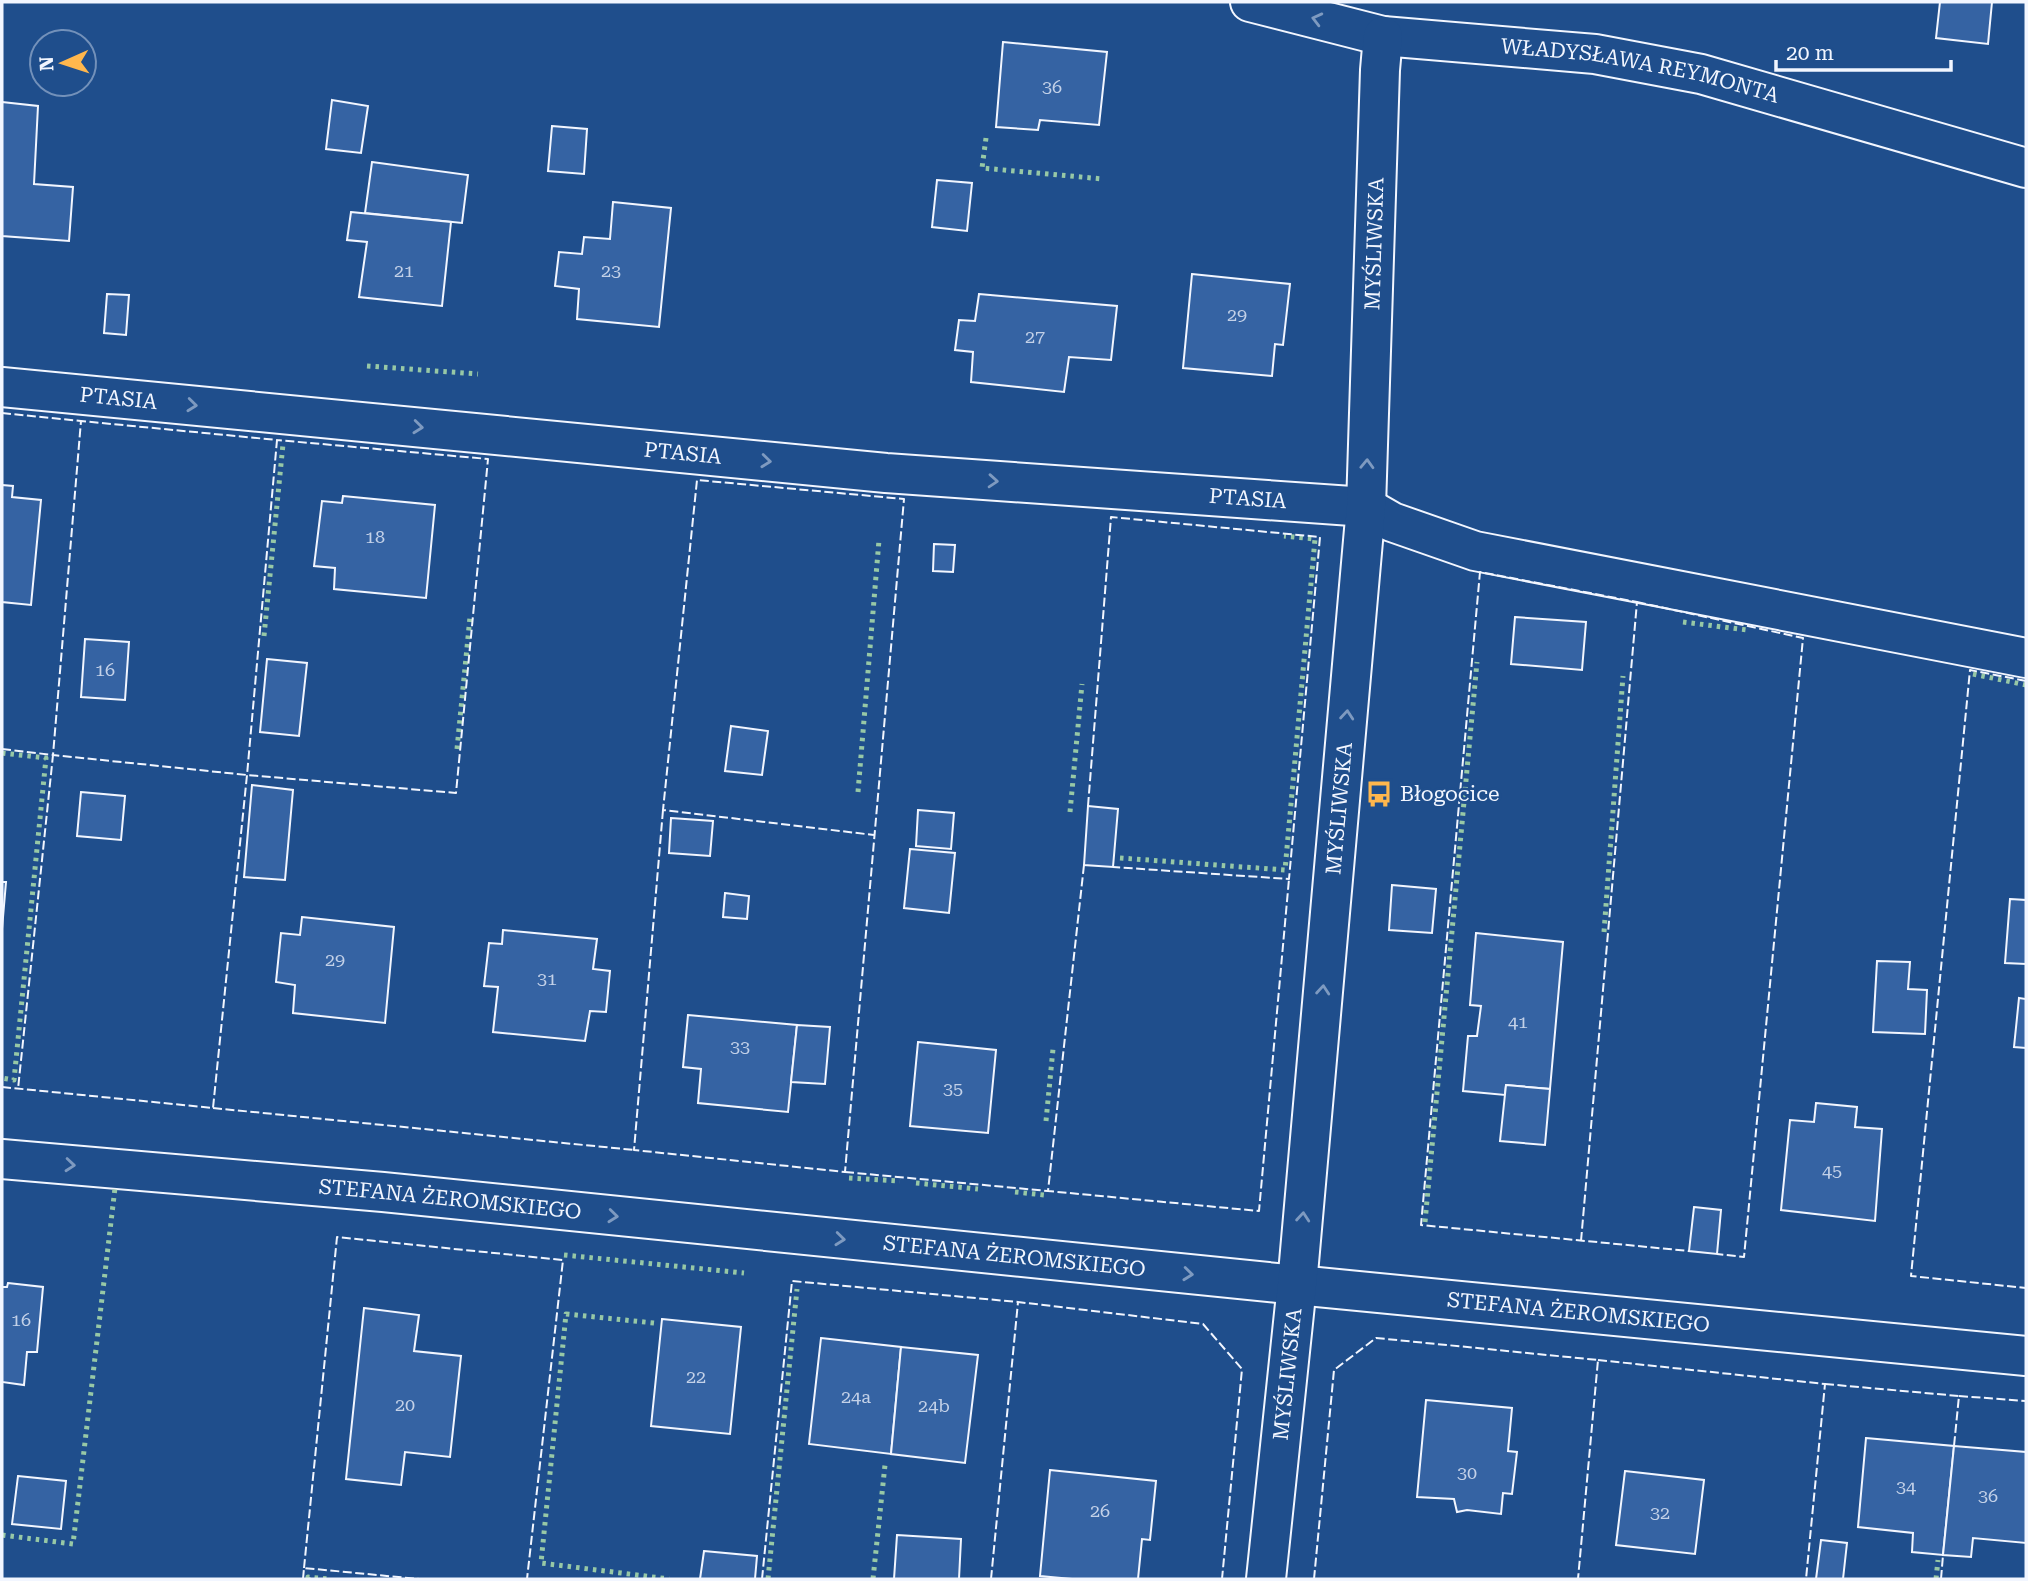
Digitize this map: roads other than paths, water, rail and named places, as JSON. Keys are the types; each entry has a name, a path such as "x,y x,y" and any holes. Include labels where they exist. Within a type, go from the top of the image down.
{"street":[{"name":"WŁADYSŁAWA REYMONTA","path":"1250,2 1383,36 1595,54 1701,74 2026,168"},
{"name":"MYŚLIWSKA","path":"1266,1579 1297,1285 1366,507 1383,36"},
{"name":"PTASIA","path":"2,387 886,473 1366,507"},
{"path":"1366,507 1392,522 1475,551 2026,658"},
{"name":"STEFANA ŻEROMSKIEGO","path":"2,1159 383,1192 2026,1356"}],"place":[{"name":"Błogocice","path":"1379,794"}]}
